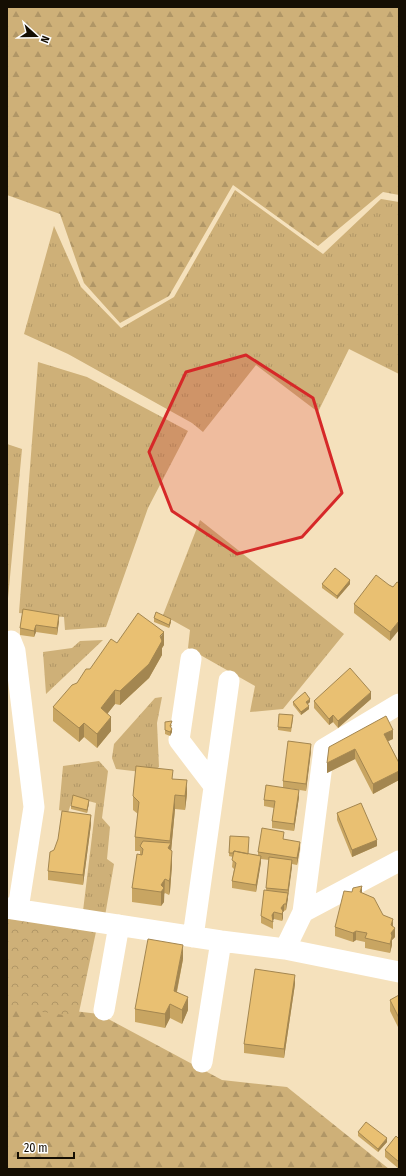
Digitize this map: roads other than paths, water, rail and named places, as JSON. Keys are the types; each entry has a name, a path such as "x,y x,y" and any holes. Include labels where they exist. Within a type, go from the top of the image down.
{"street":[{"path":"11,641 15,651 34,807 13,908 193,937 285,949 399,972"},
{"path":"191,659 179,740 214,786"},
{"path":"193,937 229,681"},
{"path":"285,949 303,912 324,749 399,704"},
{"path":"303,912 399,861"},
{"path":"104,1010 119,925"},
{"path":"202,1062 221,941"}]}
